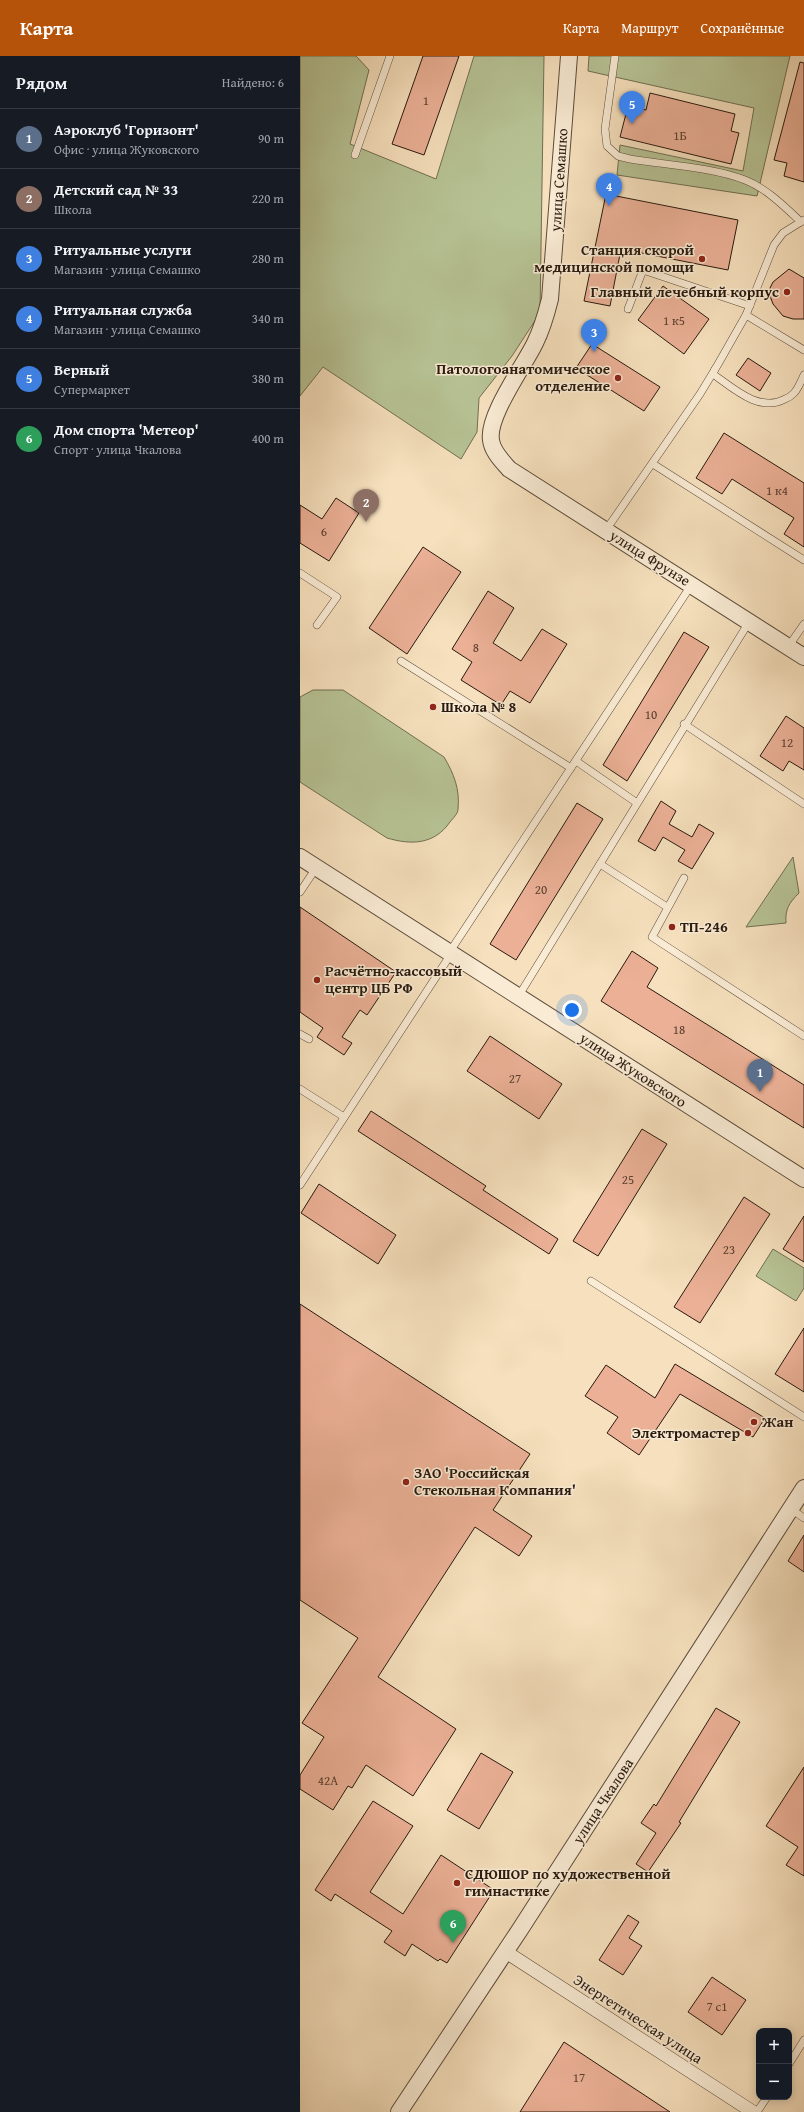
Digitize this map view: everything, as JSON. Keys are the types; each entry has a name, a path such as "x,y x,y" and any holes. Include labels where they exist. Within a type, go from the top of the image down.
{"street":[{"name":"улица Семашко","path":"498,458 490,441 492,426 508,388 535,345 544,323 550,299 569,56"},
{"name":"улица Фрунзе","path":"498,458 509,469 692,584 804,657"},
{"name":"улица Жуковского","path":"300,857 804,1179"},
{"name":"улица Чкалова","path":"399,2112 506,1952 804,1488"},
{"name":"Энергетическая улица","path":"506,1952 753,2112"}],"lane":[{"path":"355,155 390,56"},
{"path":"615,56 605,128 607,146 618,156 710,172 746,180 772,196 803,221 784,233 774,246 746,315 713,374 757,402 767,404 777,403 793,395 804,375"},
{"path":"628,309 643,270 750,306"},
{"path":"746,315 804,350"},
{"path":"606,530 717,366"},
{"path":"652,464 804,560"},
{"path":"300,573 337,597 317,625"},
{"path":"300,1185 450,953 472,914 576,761 692,584"},
{"path":"518,997 684,724 749,621"},
{"path":"788,647 804,624"},
{"path":"401,661 571,768"},
{"path":"684,724 804,804"},
{"path":"576,761 637,803"},
{"path":"600,864 667,907"},
{"path":"300,892 316,868"},
{"path":"684,878 667,907 652,938 804,1036"},
{"path":"300,1034 309,1039"},
{"path":"300,1088 344,1117"},
{"path":"591,1280 804,1417"},
{"path":"791,1509 804,1518"},
{"path":"792,2059 804,2040"},
{"path":"757,2112 765,2100"}],"green space":[{"path":"300,56 356,56 369,70 350,144 436,179 474,56 544,56 540,313 512,356 479,398 477,432 461,459 323,367 300,396"},
{"path":"589,56 790,56 757,196 617,175 620,145 743,171 754,108 588,71"},
{"path":"313,690 343,690 444,757 456,782 458,809 455,816 444,830 429,839 422,841 405,842 387,838 300,782 300,697"},
{"path":"793,857 799,893 788,906 786,923 746,927"},
{"path":"773,1249 804,1268 804,1288 796,1301 756,1276"}],"building":[{"path":"423,56 459,56 424,155 392,144"},
{"path":"800,62 804,63 804,182 784,176 787,163 774,160"},
{"path":"650,93 735,114 731,131 739,133 731,164 620,137 628,106 646,110"},
{"name":"Станция скорой медицинской помощи","path":"606,194 738,220 728,270 621,249 610,306 584,301"},
{"name":"Главный лечебный корпус","path":"789,269 804,278 804,319 793,319 783,316 773,304 770,296 770,288 773,282"},
{"path":"663,286 709,319 684,354 638,320"},
{"name":"Патологоанатомическое отделение","path":"592,344 660,387 644,411 576,368"},
{"path":"748,358 771,373 760,391 736,375"},
{"path":"724,433 804,483 804,547 784,534 794,518 732,479 722,494 696,478"},
{"path":"336,498 359,513 329,561 300,543 300,505 322,519"},
{"path":"423,547 461,572 407,654 369,628"},
{"path":"488,591 514,608 493,643 521,661 542,629 567,644 530,703 510,691 501,705 461,680 472,662 452,649"},
{"path":"684,632 709,647 627,781 603,765"},
{"path":"786,716 804,728 804,770 789,761 783,771 760,756"},
{"path":"661,801 676,811 669,824 692,837 699,824 714,833 692,869 678,861 685,850 663,837 655,851 638,841"},
{"path":"577,803 603,819 516,960 490,944"},
{"path":"300,907 396,972 367,1015 360,1010 342,1037 352,1043 344,1055 317,1037 323,1028 300,1012"},
{"path":"632,951 658,968 647,987 804,1085 804,1128 601,1001"},
{"path":"490,1036 562,1084 539,1119 467,1071"},
{"path":"371,1111 486,1186 483,1190 558,1239 549,1254 358,1131"},
{"path":"642,1129 667,1144 598,1256 573,1241"},
{"path":"319,1184 396,1235 378,1264 301,1213"},
{"path":"744,1197 770,1214 700,1323 674,1307"},
{"path":"804,1216 804,1262 783,1249"},
{"name":"ЗАО 'Российская Стекольная Компания'","path":"300,1304 530,1454 493,1510 532,1536 519,1556 475,1527 378,1677 456,1729 413,1796 366,1765 352,1788 348,1786 333,1810 300,1789 300,1775 324,1737 302,1723 358,1638 300,1600"},
{"path":"804,1328 804,1392 775,1374"},
{"path":"675,1364 765,1418 753,1437 680,1394 639,1455 607,1433 618,1417 585,1396 606,1365 655,1398"},
{"path":"804,1535 804,1572 788,1561"},
{"path":"716,1708 740,1722 679,1822 681,1823 648,1872 636,1864 656,1833 641,1823 654,1804 656,1806"},
{"path":"481,1753 513,1772 479,1829 447,1810"},
{"path":"804,1767 804,1876 786,1865 798,1847 766,1826"},
{"path":"373,1801 413,1826 370,1892 403,1914 441,1855 494,1890 447,1963 440,1959 438,1961 412,1944 405,1956 384,1942 392,1931 335,1894 331,1901 315,1890"},
{"path":"628,1915 639,1922 629,1938 642,1946 623,1975 599,1960"},
{"path":"712,1977 746,2000 722,2035 688,2012"},
{"path":"564,2042 670,2112 520,2112"}],"place":[{"name":"Верный","path":"632,124"},
{"name":"Ритуальная служба","path":"609,206"},
{"name":"Станция скорой медицинской помощи","path":"702,259"},
{"name":"Главный лечебный корпус","path":"787,292"},
{"name":"Ритуальные услуги","path":"594,352"},
{"name":"Патологоанатомическое отделение","path":"618,378"},
{"name":"Детский сад № 33","path":"366,522"},
{"name":"Школа № 8","path":"433,707"},
{"name":"ТП-246","path":"672,927"},
{"name":"Расчётно-кассовый центр ЦБ РФ","path":"317,980"},
{"name":"Аэроклуб 'Горизонт'","path":"760,1092"},
{"name":"Жан","path":"754,1422"},
{"name":"Электромастер","path":"748,1433"},
{"name":"ЗАО 'Российская Стекольная Компания'","path":"406,1482"},
{"name":"СДЮШОР по художественной гимнастике","path":"457,1883"},
{"name":"Дом спорта 'Метеор'","path":"453,1943"}]}
